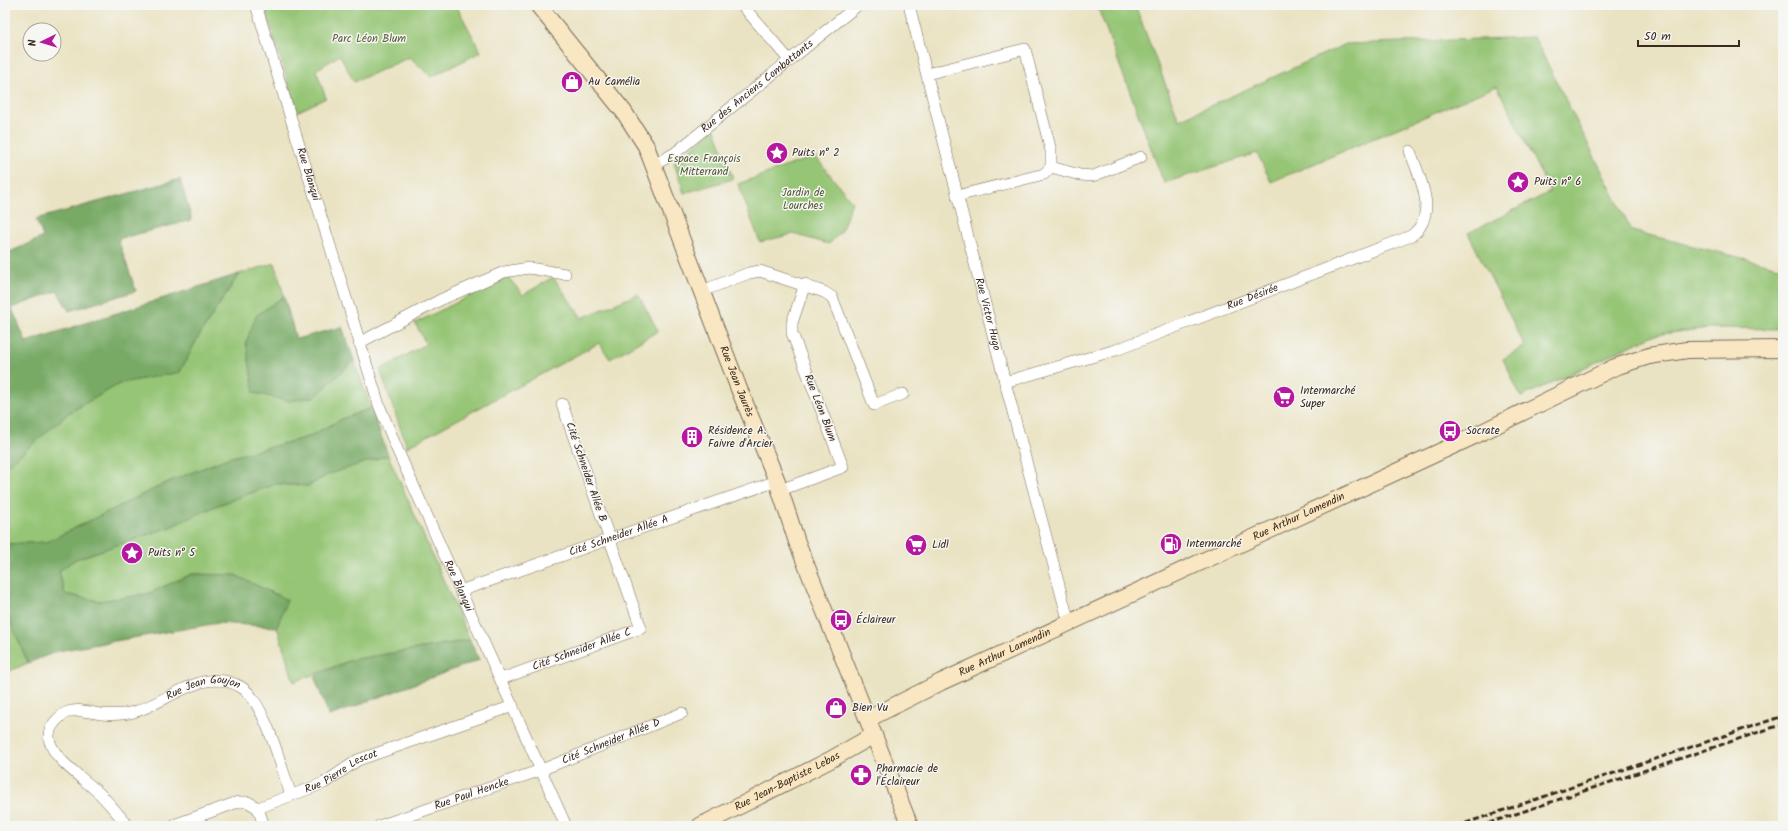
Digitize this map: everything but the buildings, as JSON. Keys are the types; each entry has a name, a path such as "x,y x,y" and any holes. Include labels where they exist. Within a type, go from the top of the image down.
{"street":[{"name":"Rue Blanqui","path":"256,5 375,395 392,438 566,826"},
{"name":"Rue Jean Jaurès","path":"538,5 630,119 646,146 737,384 779,485 795,537 910,826"},
{"path":"742,5 790,61"},
{"name":"Rue des Anciens Combattants","path":"654,164 676,153 858,5"},
{"name":"Rue Victor Hugo","path":"909,5 1005,382 1069,623"},
{"path":"927,74 1025,49 1051,151 1051,167 1048,171 1039,176 957,196"},
{"name":"Rue Désirée","path":"1005,382 1112,351 1411,236 1420,227 1427,205 1424,190 1410,151"},
{"path":"1051,167 1080,175 1093,176 1140,157"},
{"path":"359,343 440,300 494,276 521,268 565,274"},
{"path":"702,291 748,273 760,271 805,284 824,292 832,297 874,405 903,394"},
{"name":"Rue Léon Blum","path":"779,485 843,467 792,333 792,323 805,284"},
{"name":"Rue Arthur Lamendin","path":"871,726 884,710 1468,439 1604,372 1649,356 1687,350 1783,349"},
{"name":"Cité Schneider Allée B","path":"562,404 609,540"},
{"name":"Cité Schneider Allée A","path":"460,591 609,540 779,485"},
{"name":"Cité Schneider Allée C","path":"501,680 641,628 609,540"},
{"name":"Rue Jean Goujon","path":"128,826 102,796 62,760 49,739 49,731 53,725 61,716 70,711 111,715 127,714 142,709 204,681 218,680 233,683 246,690 260,709 291,795"},
{"name":"Rue Pierre Lescot","path":"258,808 324,783 358,760 512,706"},
{"name":"Cité Schneider Allée D","path":"541,770 682,713"},
{"name":"Rue Jean-Baptiste Lebas","path":"700,826 830,760 871,726"},
{"name":"Rue Paul Hencke","path":"379,826 541,770"},
{"path":"171,826 238,802 248,802 258,808 264,826"}],"green space":[{"name":"Parc Léon Blum","path":"264,5 456,5 481,52 431,77 410,57 354,82 340,55 316,70 326,98 297,112"},
{"path":"1097,5 1135,5 1179,120 1346,44 1534,37 1632,231 1783,268 1783,329 1709,328 1654,335 1521,397 1503,359 1525,346 1468,233 1550,192 1497,86 1271,182 1257,153 1164,183"},
{"name":"Espace François Mitterrand","path":"715,129 733,179 684,193 674,163"},
{"name":"Jardin de Lourches","path":"815,156 852,202 841,232 829,244 793,234 760,242 738,184"},
{"path":"180,179 192,220 118,239 136,291 69,311 57,291 12,308 26,342 239,274 197,339 180,372 121,383 70,412 5,466 5,254 43,237 36,219"},
{"path":"275,263 284,296 256,316 315,397 354,360 371,408 342,419 308,437 228,458 168,482 47,542 5,544 5,466 70,412 121,383 180,372 197,339 239,274"},
{"path":"508,277 523,295 553,277 582,318 638,294 658,331 610,359 599,343 407,447 380,370 426,344 415,323"},
{"path":"284,296 296,339 342,327 354,360 315,397 288,401 254,393 246,342 256,316"},
{"path":"371,408 388,455 329,474 308,486 276,484 218,505 170,527 76,559 59,571 65,594 99,601 147,594 192,574 235,575 287,600 277,627 218,623 58,651 28,663 5,609 5,544 47,542 168,482 228,458 308,437 342,419"},
{"path":"388,455 470,640 351,660 294,682 277,627 287,600 235,575 192,574 147,594 99,601 65,594 59,571 76,559 170,527 218,505 276,484 308,486 329,474"},
{"path":"5,609 28,663 5,673"},
{"path":"470,640 479,660 329,716 314,676 351,660"}],"railway":[{"path":"1457,826 1783,716"},
{"path":"1480,826 1783,724"}],"place":[{"name":"Au Camélia","path":"572,82"},
{"name":"Puits n° 2","path":"777,153"},
{"name":"Puits n° 6","path":"1518,182"},
{"name":"Intermarché Super","path":"1284,397"},
{"name":"Socrate","path":"1450,431"},
{"name":"Résidence A. Faivre d'Arcier","path":"692,437"},
{"name":"Intermarché","path":"1171,544"},
{"name":"Lidl","path":"916,545"},
{"name":"Puits n° 5","path":"132,553"},
{"name":"Éclaireur","path":"841,620"},
{"name":"Bien Vu","path":"836,708"},
{"name":"Pharmacie de l'Éclaireur","path":"861,775"}]}
